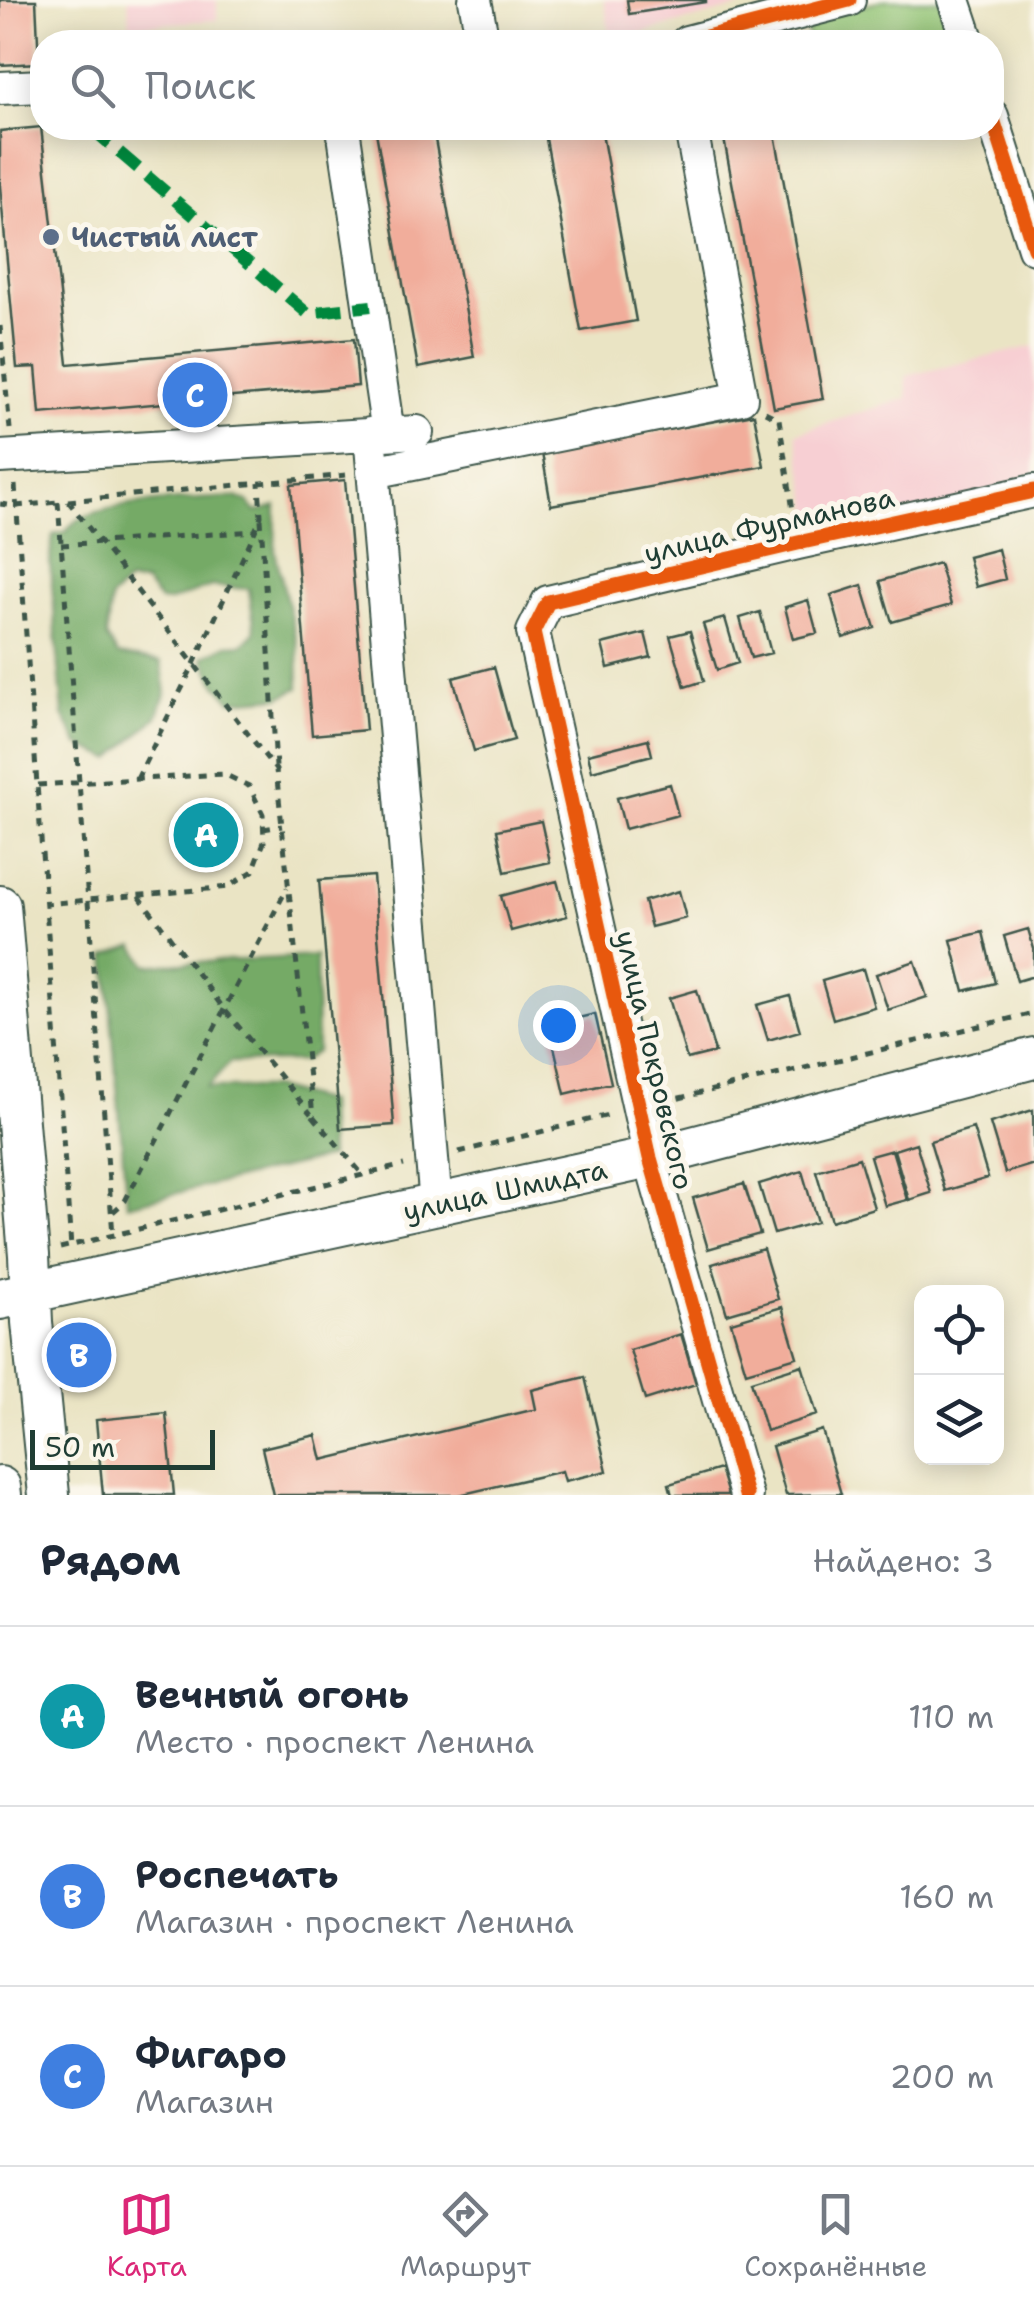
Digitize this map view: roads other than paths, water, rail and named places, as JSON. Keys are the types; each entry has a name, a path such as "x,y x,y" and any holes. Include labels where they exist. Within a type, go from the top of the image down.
{"main road":[{"path":"0,906 15,1297 49,1495"},
{"name":"улица Шмидта","path":"15,1297 72,1265 436,1205 650,1158 1034,1058"},
{"path":"0,1487 1,1495"}],"street":[{"path":"476,0 481,30"},
{"path":"733,30 849,0"},
{"path":"954,0 964,30"},
{"path":"0,88 30,87"},
{"path":"345,140 392,433 373,472 436,1205"},
{"path":"373,472 741,398 693,140"},
{"path":"1000,140 1034,248"},
{"path":"6,457 392,433"},
{"name":"улица Фурманова","path":"532,632 548,602 1034,491"},
{"name":"улица Покровского","path":"532,632 650,1158 746,1495"}],"place":[{"name":"Чистый лист","path":"51,237"},
{"name":"Фигаро","path":"195,395"},
{"name":"Вечный огонь","path":"206,835"},
{"name":"Роспечать","path":"79,1355"}]}
